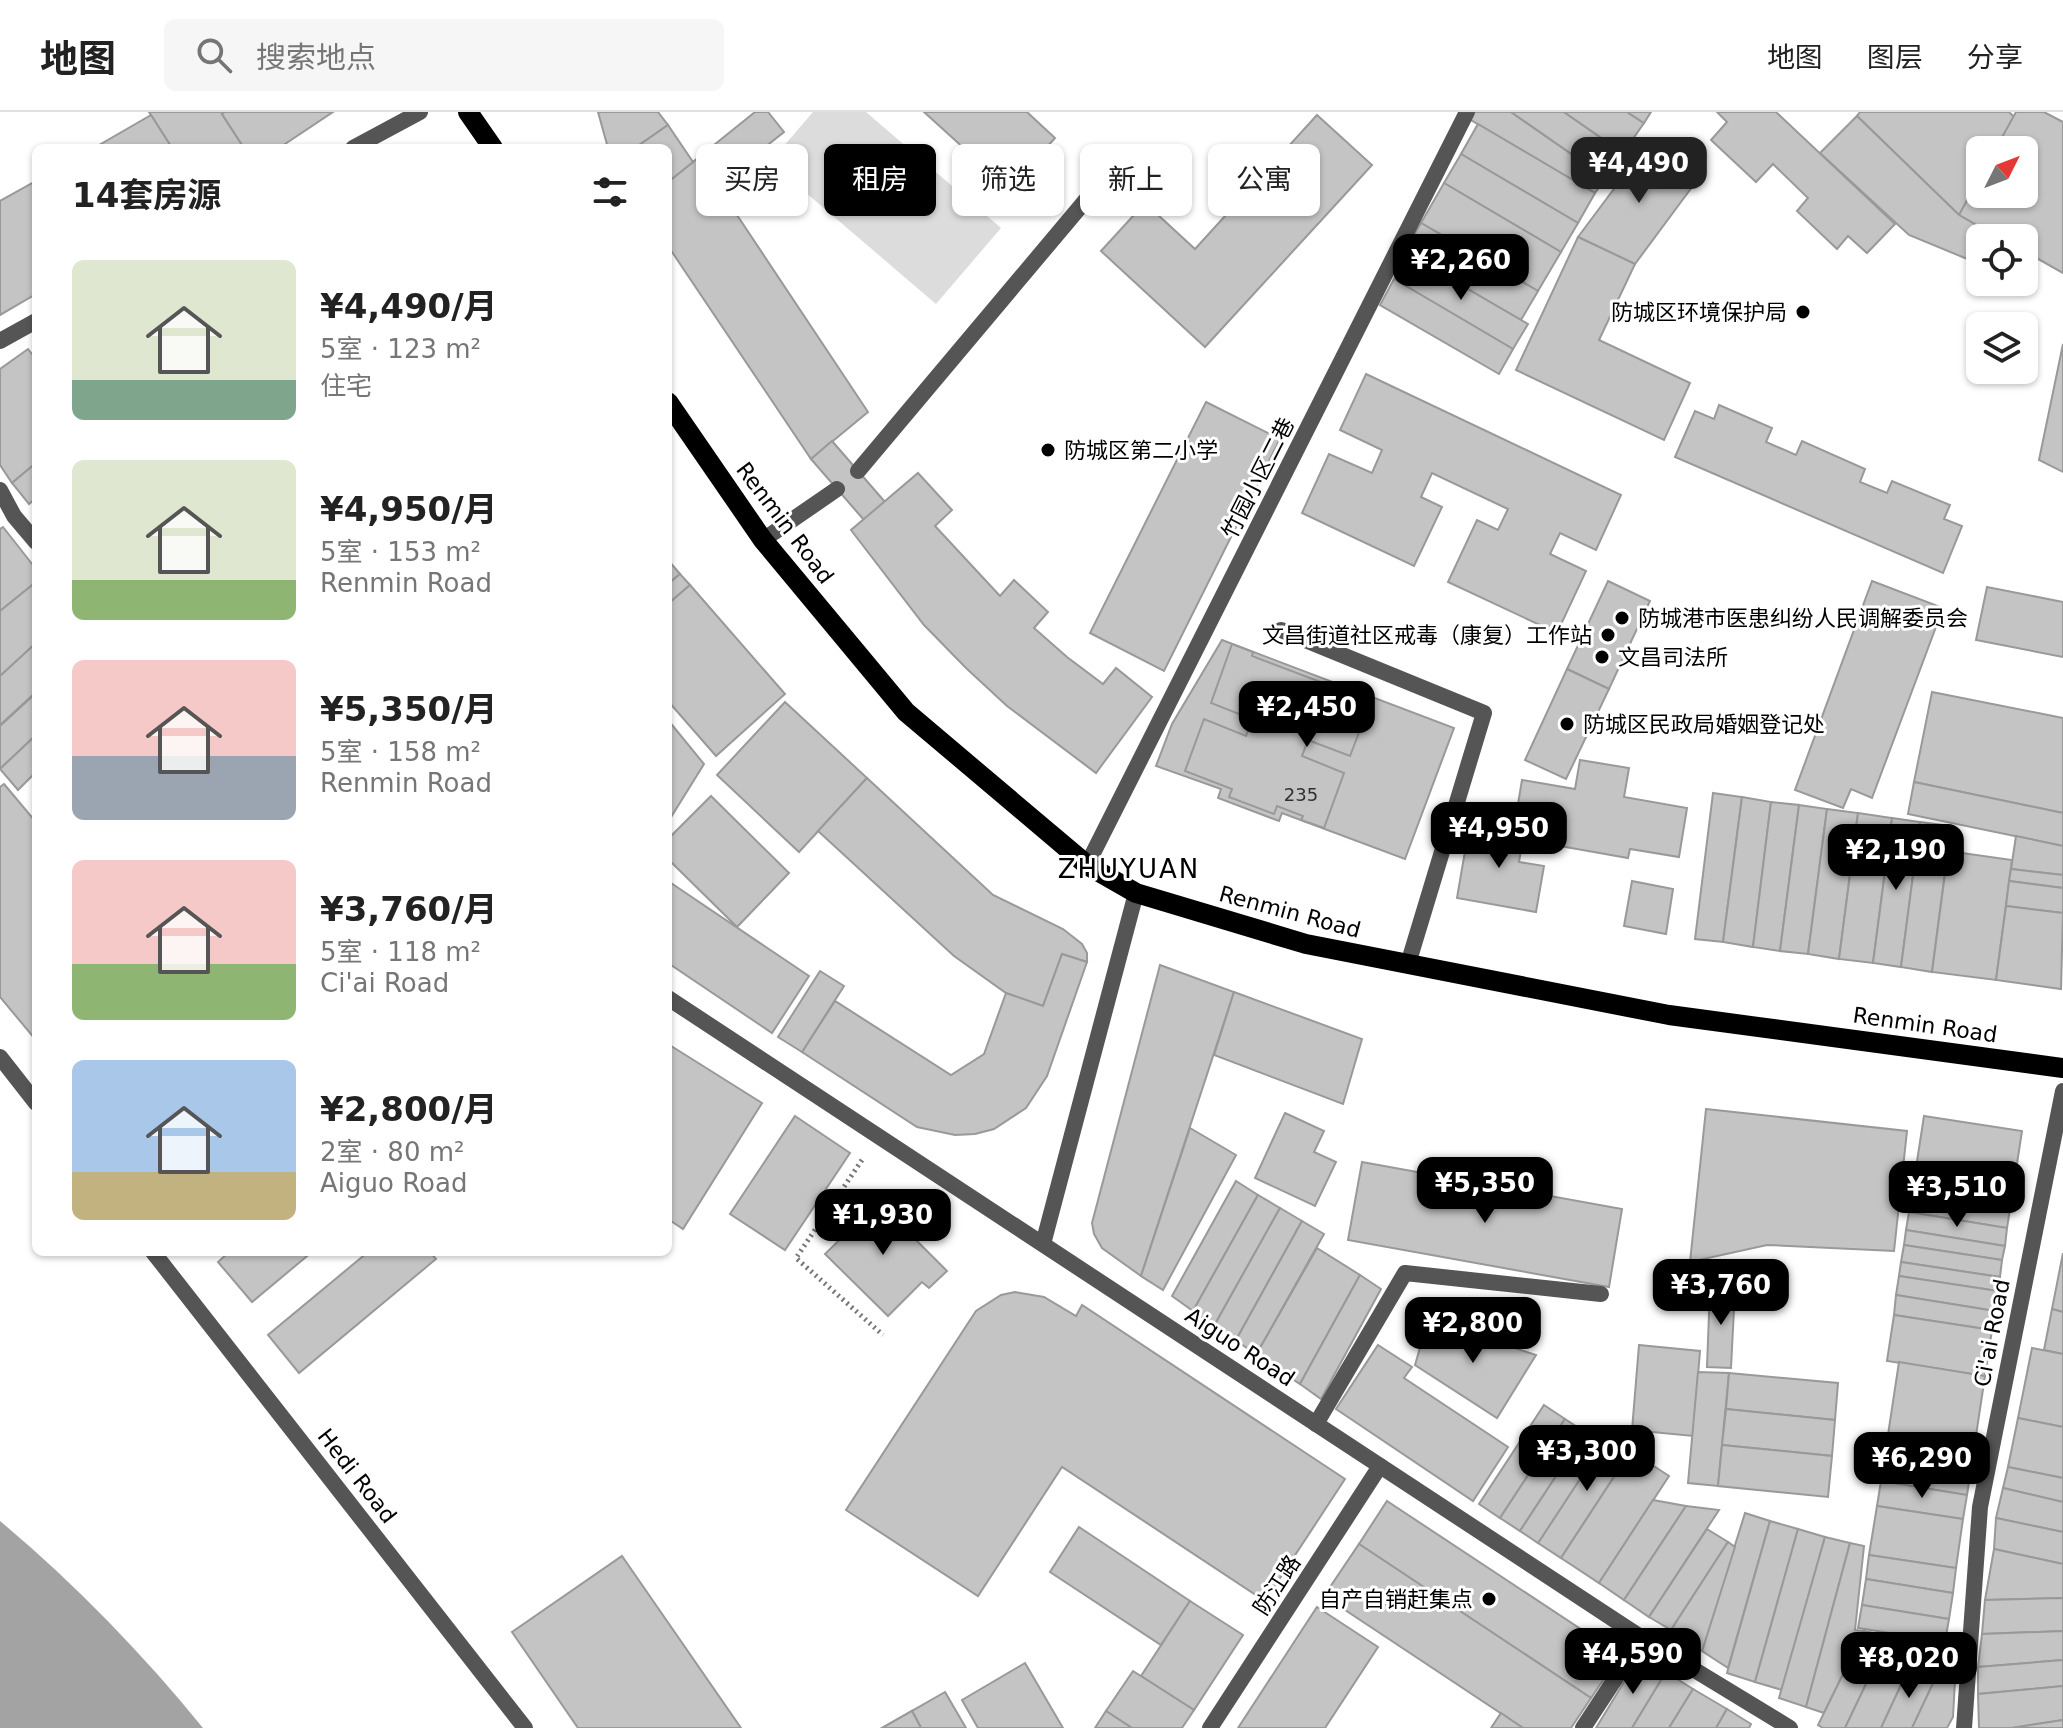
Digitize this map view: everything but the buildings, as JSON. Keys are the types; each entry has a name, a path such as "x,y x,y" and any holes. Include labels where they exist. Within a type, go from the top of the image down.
{"main road":[{"path":"468,112 490,144"},
{"name":"Renmin Road","path":"672,408 763,540 906,712 1087,865 1136,893 1306,944 1669,1015 2063,1068"}],"street":[{"path":"360,144 420,112"},
{"name":"竹园小区二巷","path":"1087,865 1467,112"},
{"path":"858,471 1080,207"},
{"path":"0,341 32,323"},
{"path":"763,540 837,489"},
{"path":"0,490 14,516 32,537"},
{"path":"1281,630 1484,713 1408,964"},
{"path":"1043,1244 1136,893"},
{"name":"Aiguo Road","path":"672,1001 1642,1638 1790,1728"},
{"path":"0,1057 32,1098"},
{"name":"Ci'ai Road","path":"1964,1728 1980,1507 2063,1091"},
{"name":"Hedi Road","path":"156,1256 525,1728"},
{"path":"1316,1424 1405,1273 1601,1294"},
{"name":"防江路","path":"1210,1728 1380,1466"},
{"path":"1583,1728 1642,1638"}],"path":[{"path":"878,1136 796,1258 883,1335"}],"shaded area":[{"path":"813,112 866,112 903,144 824,144 824,208 808,195 808,144 785,144"},
{"path":"936,172 952,186 952,216 987,216 1001,228 936,304 833,216 936,216"},
{"path":"0,1521 106,1620 203,1728 0,1728"}],"place":[{"name":"防城区环境保护局","path":"1803,312"},
{"name":"防城区第二小学","path":"1048,450"},
{"name":"防城港市医患纠纷人民调解委员会","path":"1622,618"},
{"name":"文昌街道社区戒毒（康复）工作站","path":"1608,635"},
{"name":"文昌司法所","path":"1602,657"},
{"name":"防城区民政局婚姻登记处","path":"1567,724"},
{"name":"自产自销赶集点","path":"1489,1599"}],"district":[{"name":"ZHUYUAN","path":"1129,869"}]}
